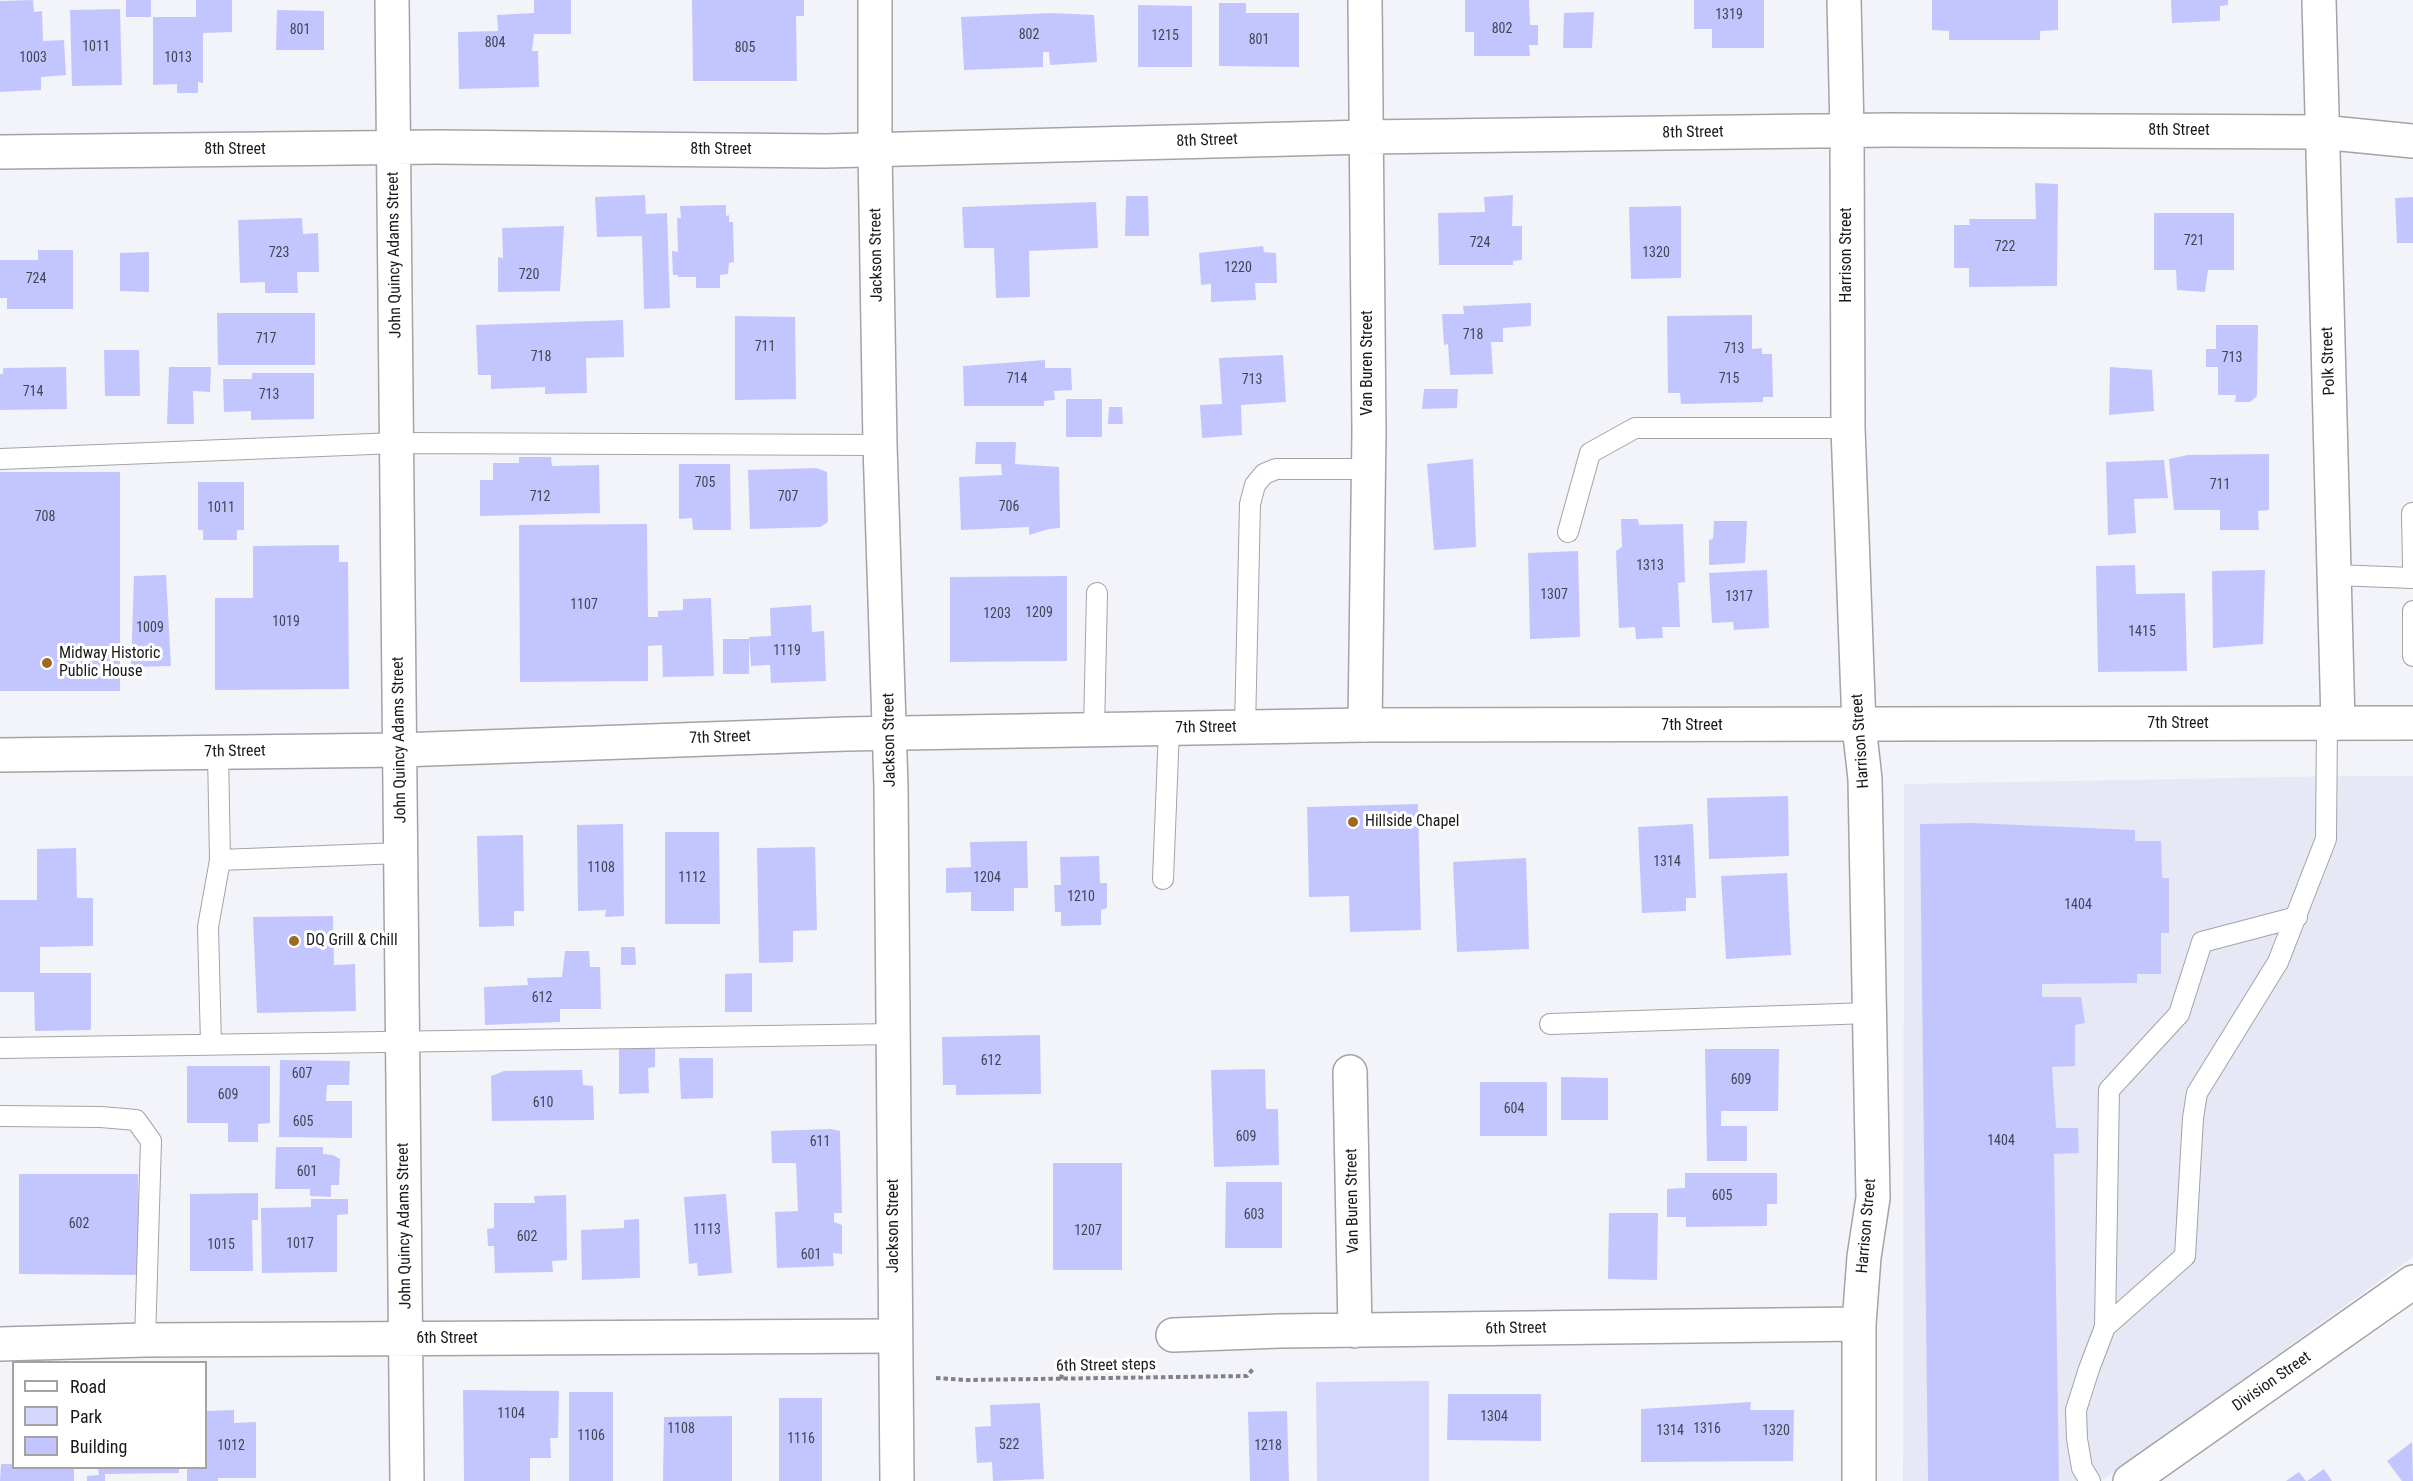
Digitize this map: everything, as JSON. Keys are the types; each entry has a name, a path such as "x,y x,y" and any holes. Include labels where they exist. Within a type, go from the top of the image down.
{"street":[{"name":"John Quincy Adams Street","path":"392,0 407,1481"},
{"name":"Jackson Street","path":"875,0 880,445 890,734 897,1481"},
{"name":"Van Buren Street","path":"1365,0 1368,469 1365,725"},
{"name":"Harrison Street","path":"1844,0 1848,428 1859,726 1865,779 1873,1198 1864,1257 1859,1324 1859,1481"},
{"name":"Polk Street","path":"2319,0 2335,575 2332,723"},
{"name":"8th Street","path":"0,152 394,149 825,151 1367,137 1847,131 2321,132 2413,141"},
{"name":"7th Street","path":"0,754 400,750 890,734 1365,725 1859,726 2413,723"},
{"name":"Van Buren Street","path":"1350,1072 1356,1331"},
{"name":"Division Street","path":"2149,1476 2413,1282"},
{"name":"6th Street","path":"1173,1335 1859,1324"},
{"name":"6th Street","path":"0,1344 145,1340 894,1336"}],"lane":[{"path":"1568,532 1590,453 1635,428 1848,428"},
{"path":"0,459 396,443 880,445"},
{"path":"1245,728 1250,504 1255,485 1264,474 1276,469 1368,469"},
{"path":"2412,513 2413,566"},
{"path":"2335,575 2413,578"},
{"path":"1094,730 1097,593"},
{"path":"2413,610 2413,656"},
{"path":"2105,1327 2185,1256 2193,1118 2197,1093 2278,962 2326,839 2332,723"},
{"path":"1163,879 1169,729"},
{"path":"211,1044 208,927 220,860 218,752"},
{"path":"220,860 401,853"},
{"path":"2090,1481 2082,1468 2077,1439 2076,1410 2105,1327 2109,1090 2180,1014 2202,942 2296,916"},
{"path":"1550,1024 1869,1013"},
{"path":"0,1048 893,1034"},
{"path":"0,1116 101,1117 136,1120 151,1141 145,1340"}],"path":[{"path":"1061,1379 1063,1367"},
{"name":"6th Street steps","path":"936,1378 966,1380 1247,1376"}],"shaded area":[{"path":"2413,776 2413,1257 2101,1481 1903,1481 1904,784"}],"green space":[{"path":"1429,1381 1429,1481 1317,1481 1316,1382"}],"building":[{"path":"33,0 34,12 42,11 43,41 64,40 66,75 41,77 41,90 0,92 0,1"},
{"path":"126,0 151,0 151,17 126,17"},
{"path":"196,0 232,0 232,32 203,33 203,83 198,82 198,93 177,93 177,84 153,85 153,17 196,17"},
{"path":"534,0 571,0 571,34 534,34 532,51 538,51 539,87 459,89 458,32 498,31 497,15 534,13"},
{"path":"692,0 804,0 804,16 796,16 797,81 693,81"},
{"path":"1465,0 1529,0 1530,25 1538,25 1538,45 1529,45 1530,56 1474,56 1474,32 1465,32"},
{"path":"1694,0 1764,0 1764,48 1712,48 1712,29 1694,29"},
{"path":"1932,0 2058,0 2058,30 2040,31 2040,40 1949,40 1949,31 1932,30"},
{"path":"2171,0 2228,0 2228,5 2220,6 2220,21 2172,23"},
{"path":"1219,3 1246,3 1246,13 1299,13 1299,67 1219,66"},
{"path":"1138,5 1192,6 1192,67 1138,67"},
{"path":"120,9 122,85 72,86 70,10"},
{"path":"277,10 324,11 324,50 276,50"},
{"path":"1594,12 1592,48 1563,48 1564,13"},
{"path":"1051,13 1094,15 1097,62 1050,65 1049,52 1043,52 1043,67 964,70 961,17"},
{"path":"2035,183 2058,184 2057,286 1969,287 1969,268 1954,268 1954,225 1970,225 1969,219 2036,219"},
{"path":"645,195 646,214 667,213 670,308 644,309 642,236 597,237 595,197"},
{"path":"1513,195 1512,226 1522,226 1522,260 1513,261 1513,265 1439,265 1438,213 1485,212 1484,197"},
{"path":"1126,196 1148,196 1149,236 1125,236"},
{"path":"2413,197 2413,243 2397,243 2395,198"},
{"path":"1096,202 1098,248 1029,251 1030,297 996,298 994,248 964,248 962,207"},
{"path":"726,205 726,216 729,215 729,222 733,222 734,262 729,263 728,274 720,275 720,288 696,288 696,277 673,275 672,251 678,252 677,218 681,218 680,206"},
{"path":"1681,206 1681,278 1631,279 1629,207"},
{"path":"2154,213 2234,213 2234,270 2208,270 2205,292 2177,290 2176,270 2154,270"},
{"path":"302,218 303,234 318,233 319,272 297,272 298,293 265,293 265,282 240,283 238,220"},
{"path":"564,226 560,291 498,292 498,257 503,258 502,228"},
{"path":"1263,246 1264,252 1276,253 1277,283 1255,283 1256,300 1211,302 1211,284 1201,285 1199,253"},
{"path":"38,250 73,250 73,309 7,309 7,298 0,298 0,260 38,260"},
{"path":"149,252 149,292 120,291 120,253"},
{"path":"1531,303 1531,326 1503,328 1503,342 1491,342 1493,374 1450,375 1448,344 1444,345 1442,314 1464,314 1463,306"},
{"path":"217,313 315,313 315,365 218,365"},
{"path":"1752,315 1752,349 1762,348 1762,354 1772,354 1773,397 1763,397 1763,402 1681,404 1680,393 1668,393 1667,316"},
{"path":"735,316 795,317 796,399 735,400"},
{"path":"623,320 624,357 586,358 587,393 545,394 545,387 491,389 491,375 478,375 476,325"},
{"path":"2216,325 2258,325 2257,396 2250,402 2235,402 2236,395 2218,395 2218,367 2206,367 2206,349 2216,349"},
{"path":"104,350 139,350 140,396 105,396"},
{"path":"1283,355 1286,402 1241,405 1242,435 1202,438 1200,405 1222,404 1219,358"},
{"path":"1045,360 1045,368 1071,368 1072,390 1054,391 1055,400 1044,401 1044,406 964,406 963,366"},
{"path":"66,367 67,409 0,410 0,374 3,374 3,368"},
{"path":"169,367 211,367 210,392 193,391 194,424 167,424"},
{"path":"2110,367 2152,370 2154,411 2109,415"},
{"path":"252,373 314,373 314,419 251,420 251,411 224,412 223,379 252,379"},
{"path":"1424,389 1458,389 1457,408 1422,409"},
{"path":"1066,399 1102,399 1102,437 1066,437"},
{"path":"1109,407 1122,407 1123,424 1108,424"},
{"path":"976,442 1016,442 1015,464 1059,467 1060,528 1029,535 1029,527 961,530 959,477 1002,475 1001,464 975,464"},
{"path":"2269,454 2269,510 2258,511 2259,530 2220,530 2220,510 2174,510 2169,459 2188,455"},
{"path":"519,457 551,457 552,466 599,465 600,513 480,516 480,480 493,480 493,463 519,463"},
{"path":"1473,459 1476,547 1434,550 1427,464"},
{"path":"2164,460 2168,498 2134,499 2136,533 2108,535 2106,462"},
{"path":"679,464 730,464 731,530 693,530 692,518 679,519"},
{"path":"816,468 827,472 828,522 820,527 750,529 748,470"},
{"path":"0,472 120,472 120,691 0,691"},
{"path":"198,482 244,482 244,530 237,530 237,540 203,540 203,530 198,530"},
{"path":"1621,519 1638,519 1639,525 1683,524 1685,582 1678,583 1680,627 1662,627 1663,638 1636,639 1635,627 1619,628 1616,551 1622,547"},
{"path":"1714,521 1747,521 1745,563 1709,565 1709,540 1713,539"},
{"path":"647,524 648,617 658,617 658,611 683,610 683,599 711,598 714,676 663,677 662,645 648,646 648,681 520,682 519,525"},
{"path":"339,545 339,562 348,562 349,689 215,690 215,598 253,598 253,546"},
{"path":"1578,551 1580,637 1530,639 1528,553"},
{"path":"2135,565 2136,594 2185,593 2187,671 2098,672 2096,566"},
{"path":"1767,570 1769,628 1734,630 1733,622 1712,623 1709,573"},
{"path":"2265,570 2263,644 2213,648 2212,571"},
{"path":"166,575 171,666 131,667 134,576"},
{"path":"1067,576 1067,661 950,662 950,577"},
{"path":"811,605 812,632 824,631 826,681 771,683 770,665 751,666 749,637 771,636 770,608"},
{"path":"723,639 749,639 749,674 723,674"},
{"path":"1788,796 1789,856 1709,859 1707,798"},
{"path":"1418,804 1421,930 1350,932 1349,896 1309,897 1307,807"},
{"path":"1973,823 2135,830 2135,841 2161,841 2162,878 2169,878 2169,933 2161,933 2161,974 2137,974 2137,983 2042,984 2042,997 2081,997 2085,1023 2075,1025 2075,1066 2052,1067 2056,1128 2078,1128 2079,1153 2054,1154 2059,1481 1928,1481 1920,824"},
{"path":"623,824 624,916 605,917 606,910 578,911 577,825"},
{"path":"1693,824 1696,898 1686,898 1686,911 1642,913 1638,827"},
{"path":"665,832 719,832 720,924 665,924"},
{"path":"523,835 524,911 514,911 514,926 479,927 477,836"},
{"path":"1027,841 1028,888 1014,888 1014,911 971,911 971,892 946,893 946,868 971,867 970,842"},
{"path":"815,847 817,930 793,931 793,962 759,963 757,848"},
{"path":"76,848 77,898 93,898 93,946 40,947 40,973 91,973 91,1030 35,1031 34,992 0,992 0,900 37,900 37,849"},
{"path":"1099,856 1100,883 1107,883 1107,908 1101,910 1101,925 1061,926 1061,912 1055,912 1054,885 1061,885 1060,857"},
{"path":"1526,858 1529,949 1457,952 1453,862"},
{"path":"1787,873 1791,955 1726,959 1721,876"},
{"name":"DQ Grill & Chill","path":"333,916 334,965 355,964 356,1011 257,1013 253,917"},
{"path":"621,947 635,947 636,965 621,965"},
{"path":"565,951 589,951 590,967 600,967 601,1009 560,1009 560,1022 485,1025 484,987 528,985 527,978 562,977"},
{"path":"752,973 752,1012 725,1012 725,974"},
{"path":"1040,1035 1041,1094 956,1095 956,1085 943,1085 942,1037"},
{"path":"619,1047 655,1047 655,1067 648,1068 649,1093 619,1094"},
{"path":"1705,1049 1779,1049 1778,1111 1721,1111 1721,1126 1747,1126 1747,1161 1707,1161"},
{"path":"679,1058 713,1058 713,1098 681,1099"},
{"path":"280,1060 350,1061 349,1085 327,1085 326,1101 352,1101 352,1138 279,1137"},
{"path":"187,1066 270,1066 270,1123 258,1124 258,1142 228,1142 228,1123 187,1123"},
{"path":"1265,1069 1266,1109 1278,1109 1279,1165 1214,1167 1211,1070"},
{"path":"582,1070 583,1085 593,1086 594,1120 492,1121 491,1076 504,1071"},
{"path":"1561,1077 1608,1078 1608,1120 1561,1120"},
{"path":"1480,1082 1547,1082 1547,1136 1480,1136"},
{"path":"831,1129 840,1131 842,1213 834,1213 834,1222 842,1225 842,1254 833,1253 834,1266 777,1268 775,1212 798,1211 796,1163 772,1163 771,1131"},
{"path":"276,1147 323,1147 323,1154 333,1155 340,1159 339,1185 331,1185 331,1197 310,1196 310,1189 275,1189"},
{"path":"1053,1163 1122,1163 1122,1270 1053,1270"},
{"path":"1685,1173 1777,1173 1777,1204 1767,1204 1767,1226 1686,1227 1686,1217 1667,1217 1667,1189 1685,1188"},
{"path":"19,1174 138,1174 138,1275 19,1274"},
{"path":"1226,1182 1282,1182 1282,1248 1225,1248"},
{"path":"258,1193 258,1220 252,1220 253,1271 190,1271 190,1194"},
{"path":"726,1194 732,1273 698,1276 697,1263 689,1264 684,1197"},
{"path":"566,1195 567,1260 552,1261 553,1272 495,1273 494,1246 488,1246 487,1229 494,1228 494,1203 535,1203 534,1196"},
{"path":"311,1199 348,1199 348,1214 337,1215 337,1272 262,1273 261,1208 311,1207"},
{"path":"1609,1213 1658,1213 1657,1280 1608,1279"},
{"path":"639,1219 640,1278 582,1280 581,1230 624,1228 624,1220"},
{"path":"463,1390 559,1391 558,1438 550,1438 551,1458 530,1458 530,1481 464,1481"},
{"path":"569,1392 613,1392 613,1481 569,1481"},
{"path":"1448,1394 1541,1394 1541,1441 1447,1440"},
{"path":"779,1398 822,1398 822,1481 779,1481"},
{"path":"1751,1402 1750,1410 1794,1410 1793,1461 1641,1462 1641,1409"},
{"path":"1040,1403 1044,1479 993,1481 992,1462 977,1463 975,1427 991,1426 990,1405"},
{"path":"234,1410 234,1423 256,1422 256,1478 187,1481 187,1469 207,1469 207,1411"},
{"path":"1287,1411 1289,1481 1250,1481 1248,1412"},
{"path":"732,1416 732,1481 663,1481 664,1417"},
{"path":"2412,1442 2413,1481 2402,1481 2387,1461"},
{"path":"1,1464 12,1464 12,1469 74,1469 74,1481 0,1481"},
{"path":"98,1469 179,1469 179,1473 105,1474 105,1481 87,1481 87,1476 99,1475"},
{"path":"2324,1469 2332,1481 2307,1481"},
{"path":"2299,1472 2306,1481 2286,1481"}],"place":[{"name":"Midway Historic Public House","path":"47,663"},
{"name":"Hillside Chapel","path":"1353,822"},
{"name":"DQ Grill & Chill","path":"294,941"}]}
